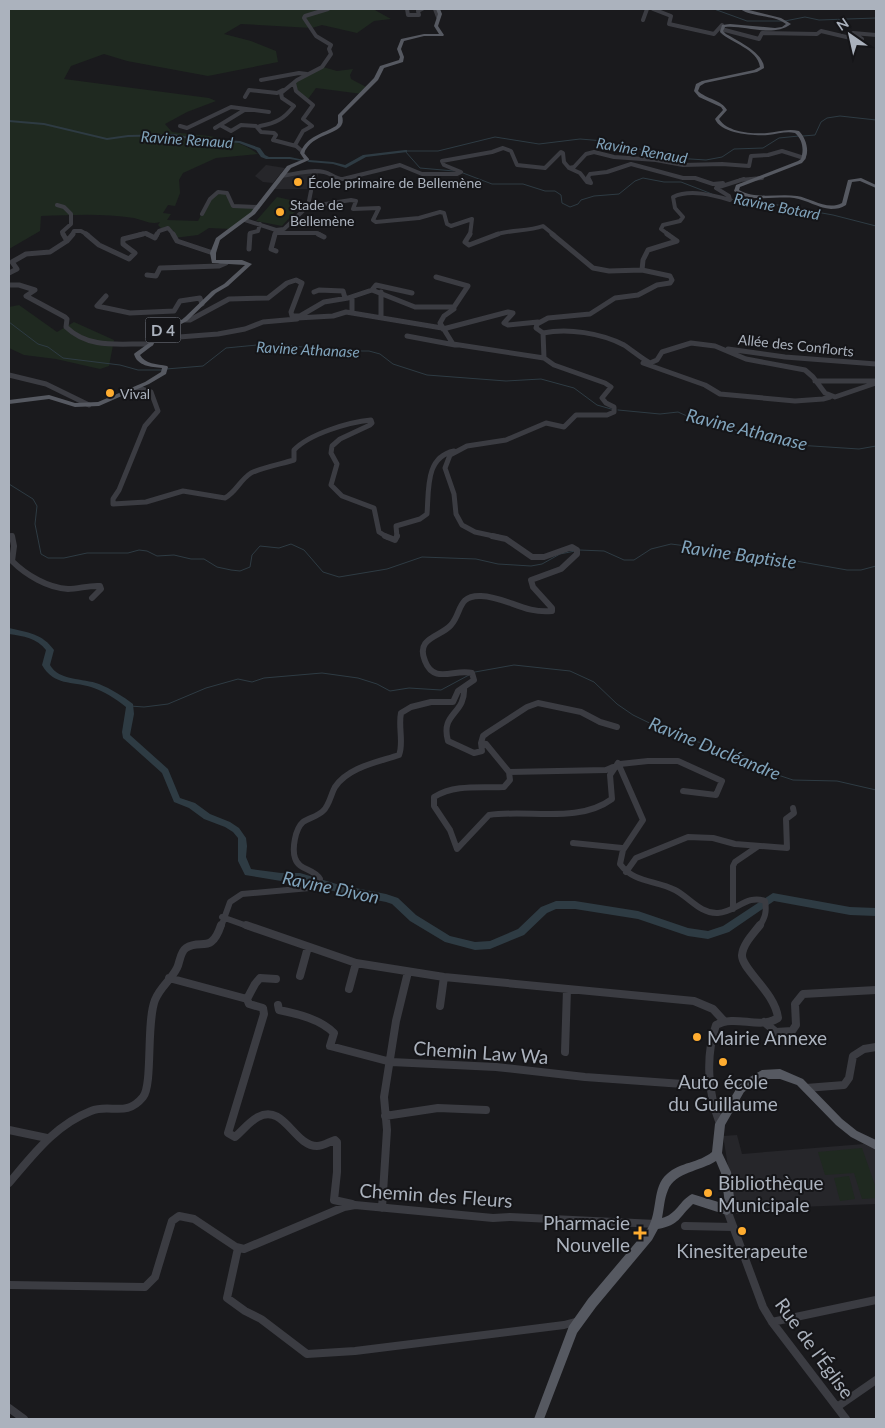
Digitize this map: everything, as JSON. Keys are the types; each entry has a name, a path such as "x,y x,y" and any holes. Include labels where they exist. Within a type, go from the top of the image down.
{"main road":[{"path":"213,253 218,240 245,220 258,207 289,167 307,159 303,152 306,145 317,136 335,130 340,125 340,116 376,79 382,67 401,61 402,57 398,49 402,40 424,35 442,35 436,26 438,9"},
{"path":"742,9 753,14 784,20 789,24 780,28 752,29 728,25 721,30 725,35 750,49 762,66 757,70 704,82 698,85 696,89 698,94 725,108 717,119 718,122 730,129 757,134 791,131 802,137 804,158 796,164 738,186 736,191 748,195 798,197 834,208 844,204 850,181 861,179 876,187"},
{"name":"D 4","path":"9,402 49,397 75,406 102,404 161,376 166,371 163,367 146,364 138,358 137,354 152,342 160,332 185,320 214,292 227,284 248,264 242,262 214,262 213,253"},
{"path":"656,1224 670,1222 676,1218 692,1198 718,1209 727,1210 730,1206 726,1172 717,1154 720,1124 741,1089 762,1076 780,1074 789,1077 806,1088 839,1122 854,1134 876,1145"},
{"path":"539,1419 573,1330 592,1303 640,1248 656,1224 662,1194 667,1181 687,1168 703,1165 717,1154"}],"street":[{"path":"260,126 280,121 294,107 281,97 281,93 294,81 322,67 332,54 331,45 316,36 305,21 305,17 328,9"},
{"path":"407,9 408,15 415,16 419,15 418,11 422,9"},
{"path":"435,9 438,17"},
{"path":"644,20 647,9"},
{"path":"653,9 671,16 670,24 684,28 714,34 720,26 728,25"},
{"path":"721,30 731,29 737,34 759,39 762,33 817,34 821,31 859,40 862,39 853,33 876,34"},
{"path":"261,80 299,73 307,74"},
{"path":"276,77 279,83"},
{"path":"294,83 296,91 313,105 303,119 312,126 299,135 296,146"},
{"path":"245,96 249,90 259,93 277,93 285,90"},
{"path":"180,126 187,128 231,107 269,112"},
{"path":"246,109 217,126 231,131 241,125 256,126 261,132 274,133 276,135 273,140 296,146 303,152"},
{"path":"211,112 217,114"},
{"path":"282,176 318,171 326,172 337,179 343,179 400,165 422,174 457,174 461,172 444,165 442,160 493,152 503,148 510,151 517,160 517,165 545,168 562,152 564,162 570,168 580,173 587,182 591,182 588,177 590,174 607,172 620,166 631,164 660,173 683,178 695,178 713,184 762,178"},
{"path":"570,168 574,167 586,154 594,152 614,157 656,160 686,165 722,164 749,166 751,156 768,155 782,151 804,158"},
{"path":"642,270 643,255 647,250 677,241 661,229 663,225 680,221 683,217 674,204 675,195 681,192 714,195 730,200 729,196 716,188 744,179"},
{"path":"276,231 286,227 306,207 312,191"},
{"path":"202,214 210,199 218,192 227,193 233,206 258,207"},
{"path":"9,285 19,285 35,290 26,296 65,317 67,319 66,327 76,337 98,344 152,342 218,334 245,329 263,322 331,316 346,312 442,328 508,312 513,313 504,323 519,326 548,318 590,314 612,300 638,295 657,284 672,280 666,275 642,270 609,271 593,268 543,226 530,231 505,231 470,245 465,242 471,233 472,219 468,218 453,226 448,226 444,213 440,212 419,218 376,222 373,220 378,208 353,209 356,201 351,200 306,207"},
{"path":"57,204 64,207 71,214 71,224 62,232 67,242"},
{"path":"245,220 276,231 317,233 324,238"},
{"path":"249,249 250,233 258,231 260,224"},
{"path":"9,273 17,269 12,262 22,256 50,252 67,242 74,231 79,230 94,238 98,244 130,259 134,253 123,244 123,238 146,233 154,238 162,230 171,230 177,241 213,253"},
{"path":"276,231 271,249 276,251"},
{"path":"147,275 156,276 160,268 219,266 226,263"},
{"path":"436,277 468,286 454,309 441,319 442,328 456,345"},
{"path":"185,320 190,320 229,299 268,298 287,284 299,280 302,282 302,285 291,312 292,316 297,318"},
{"path":"372,290 376,285 412,293"},
{"path":"314,292 319,290 342,290 345,298"},
{"path":"297,318 320,304 352,297 372,290 415,307 454,307"},
{"path":"381,292 381,317"},
{"path":"106,296 97,306 130,313 174,311 182,300 200,298 202,304"},
{"path":"352,297 352,313"},
{"path":"538,322 536,328 543,333 569,331 622,344 650,363 654,362 662,352 679,346 701,343 715,346 746,359 805,370 812,375 820,390 830,397"},
{"path":"543,333 544,358"},
{"path":"138,388 151,392 158,411 145,426 119,490 113,499 113,504 146,502 183,491 225,498 231,495 241,481 252,473 294,460 294,450 298,444 332,429 371,420 372,423 370,425 340,439 332,446 331,453 337,464 331,485 342,496 374,508 377,514 376,524 379,532 391,540 397,538 396,526 420,519 427,514 431,469 442,455 474,444 501,441 546,423 564,427 576,415 607,415 614,412 614,407 606,403 602,398 611,387 610,385 554,365 544,358 407,336"},
{"name":"Allée des Conflorts","path":"715,346 785,357 876,364"},
{"path":"638,356 642,363 651,367 708,386 719,394 746,399 825,400 876,382"},
{"path":"9,381 12,376 46,384 89,406"},
{"path":"815,380 876,382"},
{"path":"9,1183 48,1138 88,1111 130,1109 144,1096 147,1084 150,1021 158,994 176,970 182,953 186,948 206,945 216,937 222,916 232,900 238,895 310,888 318,885 320,879 317,873 301,866 295,859 294,846 302,823 320,814 336,786 350,773 399,755 401,750 399,717 404,711 431,702 453,702 458,690 474,680 471,672 459,671 442,676 430,670 425,665 423,658 423,650 427,640 452,624 457,607 468,598 490,598 533,610 549,612 552,608 533,587 531,580 537,576 559,570 577,554 575,548 572,547 544,557 532,557 506,539 476,532 462,525 456,514 454,494 445,468 447,458 454,451"},
{"path":"9,535 12,536 14,546 12,561 17,566 41,581 64,589 100,586 101,588 92,598"},
{"path":"464,687 464,699 445,723 444,732 451,744 474,753 482,752 481,743 483,736 527,706 538,703 581,712 600,722 617,727"},
{"path":"481,743 486,744 509,772 510,780 504,787 440,792 434,797 434,806 450,830 457,849 490,815 554,812 577,813 598,810 607,805 612,799 608,784 617,766"},
{"path":"509,772 606,770 626,761 649,762 670,759 678,760 722,781 718,794 683,791"},
{"path":"617,766 636,800 643,820 640,828 622,848 620,864 626,872 634,877 676,890 707,912 722,912 733,909 751,899 758,898 765,901 768,908 760,927 746,942 741,956 743,963 771,998 778,1015 776,1020 764,1022 724,1021 716,1025 711,1051 711,1086 715,1112 720,1124"},
{"path":"626,872 636,858 688,837 714,838 735,844 787,848 786,819 794,813 793,808"},
{"path":"572,843 622,848"},
{"path":"733,909 732,866 757,846"},
{"path":"222,916 356,963 444,977 694,1001 713,1008 724,1021"},
{"path":"300,976 308,947"},
{"path":"349,988 356,963"},
{"path":"382,1208 387,1130 384,1097 396,1021 408,972"},
{"path":"247,999 256,980 265,975 276,979"},
{"path":"440,1006 444,977"},
{"path":"169,978 247,999 249,1004 262,1008 264,1014 228,1133 230,1136 234,1137 254,1119 266,1114 272,1115 284,1123 302,1140 310,1144 322,1145 335,1140 337,1142 338,1154 334,1200 355,1205"},
{"path":"564,1052 568,989"},
{"path":"764,1022 770,1029 779,1033 792,1031 796,1025 794,1002 803,994 876,990"},
{"name":"Chemin Law Wa","path":"278,1005 279,1010 298,1015 329,1028 334,1033 330,1046 391,1062 496,1067 585,1077 711,1086"},
{"path":"806,1088 844,1085 848,1081 852,1056 855,1052 859,1049 876,1047"},
{"path":"385,1116 438,1108 486,1110"},
{"path":"9,1130 48,1138"},
{"name":"Chemin des Fleurs","path":"238,1248 244,1249 344,1207 355,1205 493,1218 510,1217 656,1224"},
{"name":"Rue de l'Église","path":"727,1210 763,1306 772,1322 846,1419"},
{"path":"9,1284 144,1288 155,1277 172,1221 179,1216 194,1219 238,1248 227,1298 245,1311 261,1319 307,1354 355,1351 564,1325 579,1321"},
{"path":"685,1226 733,1227"},
{"path":"772,1322 876,1300"},
{"path":"838,1407 876,1380"},
{"path":"9,1408 24,1419"}],"shaded area":[{"name":"École primaire de Bellemène","path":"266,165 285,168 273,183 263,182 255,176"},
{"name":"École primaire de Bellemène","path":"318,171 316,189 274,189 283,176"},
{"path":"737,1135 742,1154 864,1144 876,1150 876,1204 798,1207 736,1214 723,1136"}],"green space":[{"path":"9,9 373,9 391,19 374,21 357,33 322,25 312,28 241,24 224,34 251,41 276,51 278,62 208,76 127,61 104,54 71,66 64,79 209,98 216,101 187,112 165,124 172,132 228,140 238,143 258,154 216,158 183,173 179,180 180,193 175,206 168,205 163,213 171,214 167,220 198,221 215,194 227,193 232,204 258,207 231,229 209,228 198,235 174,238 174,231 168,228 162,229 158,225 160,222 150,223 134,218 110,215 41,216 40,231 9,249"},
{"path":"323,67 337,71 353,69 350,75 351,79 368,88 362,94 316,88 308,99 298,93 294,81"},
{"name":"Stade de Bellemène","path":"277,197 303,203 282,226 256,221"},
{"path":"19,305 57,332 74,322 114,340 109,366 100,369 56,359 24,355 9,348 9,307"},
{"path":"862,1148 876,1188 876,1198 862,1199 854,1173 825,1175 818,1152"},
{"path":"849,1176 855,1199 840,1201 834,1178"}],"waterway":[{"path":"714,9 747,21 782,21"},
{"path":"785,21 805,17 819,20 876,18"},
{"name":"Ravine Renaud","path":"803,136 815,135 821,122 827,118 840,116 876,120"},
{"name":"Ravine Renaud","path":"9,121 44,124 107,139 128,136 174,135 194,139 240,142 258,149 263,156 268,158 302,160"},
{"name":"Ravine Renaud","path":"406,151 438,151 495,137 539,144 580,139 604,141 616,146 646,150 675,158 706,160 722,157 734,149 763,148 779,138 799,136"},
{"name":"Ravine Botard","path":"405,151 420,168 454,171"},
{"name":"Ravine Renaud","path":"309,161 333,163 346,167 365,156 405,151"},
{"name":"Ravine Botard","path":"463,173 492,184 523,184 545,191 555,191 561,195 562,203 570,207 578,204 581,200 594,196 619,194 635,181 643,178 664,182 681,182 712,194"},
{"name":"Ravine Botard","path":"731,199 750,204 772,204 833,215 876,226"},
{"name":"Ravine Athanase","path":"9,322 38,344 48,347 63,358 120,365 138,370 162,370"},
{"name":"Ravine Athanase","path":"166,369 203,366 226,348 257,345 286,345 335,351 369,351 380,354 393,364 427,375 506,381 541,379 574,388 597,405 611,409"},
{"name":"Ravine Athanase","path":"618,410 660,414 678,412 698,421 797,445 859,449 876,446"},
{"name":"Ravine Baptiste","path":"9,484 33,499 37,506 35,524 41,554 48,558 64,558 87,553 128,553 139,550 147,551 157,556 174,555 191,559 204,559 217,567 240,571 250,567 252,555 260,546 279,548 291,544 304,550 323,572 339,577 387,569 422,557 476,559 498,564 531,566 542,564 560,554 575,551"},
{"name":"Ravine Baptiste","path":"579,550 604,551 624,560 634,560 651,549 671,544 779,558 847,570 861,570 876,566"},
{"name":"Ravine Divon","path":"9,631 26,634 42,641 50,650 46,665 54,675 96,686 130,706 126,736 165,771 177,800 192,805 207,816 232,827 240,834 243,842 242,857 248,872 281,877 300,877 340,889 395,901 413,918 448,939 475,946 490,945 521,932 544,910 556,905 575,905 638,915 688,932 708,935 726,929 773,897 850,911 876,912"},
{"name":"Ravine Ducléandre","path":"475,672 514,665 570,671 594,682 617,704 633,715 674,735 740,754 778,775 793,780 837,781 876,790"},
{"name":"Ravine Ducléandre","path":"130,706 144,707 168,704 206,688 238,679 252,682 264,678 322,673 358,678 377,684 390,691 409,688 441,690 469,675"}],"place":[{"name":"École primaire de Bellemène","path":"298,182"},
{"name":"Stade de Bellemène","path":"280,212"},
{"name":"Vival","path":"110,393"},
{"name":"Mairie Annexe","path":"697,1037"},
{"name":"Auto école du Guillaume","path":"723,1062"},
{"name":"Bibliothèque Municipale","path":"708,1193"},
{"name":"Kinesiterapeute","path":"742,1231"},
{"name":"Pharmacie Nouvelle","path":"640,1233"}]}
